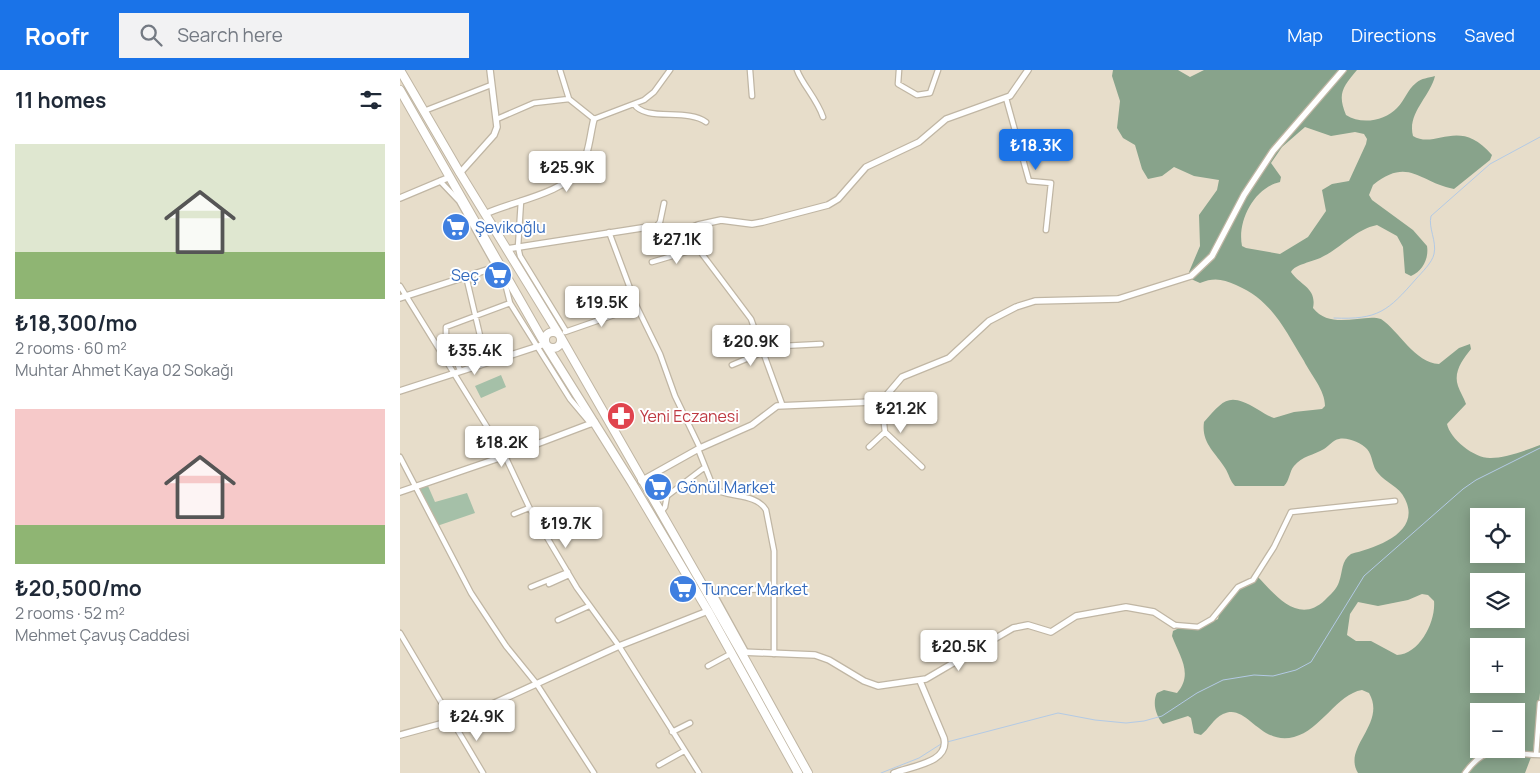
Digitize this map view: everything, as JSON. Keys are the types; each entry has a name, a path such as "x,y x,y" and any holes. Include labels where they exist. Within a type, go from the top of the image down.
{"highway":[{"path":"400,70 506,249 563,333 641,481 711,594 808,773"},
{"path":"400,90 450,176 541,345 593,423 708,611 798,773"},
{"path":"541,345 548,333 563,333"},
{"path":"541,345 556,348 560,344 563,333"}],"street":[{"path":"460,174 494,135 497,127 490,70"},
{"path":"560,70 569,99 594,119"},
{"path":"594,119 644,100 654,92 670,70"},
{"path":"750,70 752,96"},
{"path":"798,70 799,76 812,94 823,117"},
{"path":"899,70 898,84 917,95 930,93 938,70"},
{"path":"506,249 648,227 674,234 721,220 752,224 833,203 866,167 919,142 951,116 1006,98 1013,93 1028,70"},
{"path":"641,481 699,448 748,427 772,408 782,404 872,402 881,399 902,377 949,358 989,321 1016,307 1035,301 1118,299 1191,276 1212,256 1244,195 1273,151 1343,70"},
{"path":"424,111 491,86"},
{"path":"1006,98 1029,181 1051,183 1046,230"},
{"path":"497,119 534,103 569,99"},
{"path":"634,104 643,112 690,114 706,122"},
{"path":"485,214 557,186 581,168 594,119"},
{"path":"581,168 589,173 596,173"},
{"path":"400,198 450,176"},
{"path":"400,390 541,345 510,303 499,266 459,201 440,181"},
{"path":"521,201 518,247 522,260 563,333 636,307"},
{"path":"655,228 660,222 664,203"},
{"path":"684,230 696,249 751,319 782,404"},
{"path":"610,232 636,307 660,354 675,396 716,491 746,498 763,506 772,532 775,589 774,654"},
{"path":"652,262 696,249"},
{"path":"400,298 499,266"},
{"path":"466,276 486,361"},
{"path":"400,286 457,371 505,456 529,508 568,573 589,606 619,646 699,773"},
{"path":"457,371 445,330 449,325 510,303"},
{"path":"732,365 762,349 821,344"},
{"path":"881,399 885,432 922,467"},
{"path":"400,492 593,423"},
{"path":"869,447 885,432"},
{"path":"400,458 471,593 506,646 536,683 594,773"},
{"path":"660,513 665,507 667,496 705,468"},
{"path":"744,652 807,654 821,657 874,686 920,681 932,677 1013,628 1022,625 1051,632 1076,616 1126,607 1154,612 1174,625 1198,627 1212,619 1238,587 1253,580 1274,547 1291,512 1395,501"},
{"path":"514,514 529,508"},
{"path":"549,584 568,573"},
{"path":"531,587 568,573"},
{"path":"711,594 741,590 775,589"},
{"path":"558,620 589,606"},
{"path":"400,735 453,721 619,646 708,611"},
{"path":"400,633 483,773"},
{"path":"708,666 732,653"},
{"path":"894,773 933,759 941,754 945,743 920,681"},
{"path":"1465,773 1479,756 1487,752 1498,750 1538,755 1540,703"},
{"path":"672,732 690,723"},
{"path":"659,765 684,751"}],"green space":[{"path":"1113,70 1178,70 1190,77 1204,70 1357,70 1343,91 1343,107 1346,115 1366,121 1386,116 1400,105 1416,83 1435,76 1413,120 1413,136 1422,139 1449,136 1469,138 1480,144 1492,155 1490,160 1454,189 1405,172 1385,177 1373,185 1369,195 1372,200 1413,230 1427,246 1424,264 1415,274 1411,276 1405,273 1403,247 1397,236 1377,225 1362,230 1329,253 1296,267 1291,272 1313,296 1313,308 1320,315 1338,320 1381,319 1415,352 1430,362 1439,364 1459,348 1470,344 1471,349 1462,361 1457,376 1458,386 1466,404 1447,424 1458,442 1471,452 1485,457 1496,458 1540,445 1540,693 1533,752 1525,773 1358,773 1355,763 1356,754 1373,715 1373,704 1369,693 1362,690 1345,698 1312,727 1294,737 1282,738 1272,736 1262,731 1247,718 1232,712 1220,716 1201,735 1194,733 1191,718 1188,716 1163,724 1161,721 1155,705 1157,693 1164,690 1177,693 1182,686 1185,672 1184,664 1172,636 1173,631 1181,627 1203,626 1218,619 1221,606 1235,586 1258,577 1288,605 1306,610 1315,607 1325,600 1337,587 1344,563 1348,557 1351,554 1372,548 1393,537 1402,530 1407,521 1409,511 1402,495 1376,471 1367,449 1358,443 1346,439 1337,440 1297,463 1292,468 1284,486 1235,486 1233,484 1205,436 1204,422 1217,408 1227,401 1239,401 1274,418 1294,412 1322,409 1325,406 1323,394 1283,327 1269,308 1259,299 1227,281 1214,279 1200,283 1191,279 1189,272 1200,246 1199,215 1217,190 1219,180 1194,176 1174,167 1162,176 1148,179 1142,169 1135,145 1123,138 1117,128 1120,101 1112,76","holes":["1305,127 1331,136 1355,132 1364,134 1367,139 1366,144 1349,181 1332,184 1322,190 1326,211 1308,237 1280,254 1242,246 1242,226 1249,207 1262,191 1280,182 1281,177 1271,163 1282,147","1422,594 1428,595 1434,601 1434,609 1425,635 1413,649 1397,655 1371,641 1356,641 1347,635 1350,614 1358,602 1378,606 1408,600"]},
{"path":"501,375 506,387 481,398 475,386"},
{"path":"428,486 435,502 467,493 475,513 437,526 418,489"}],"waterway":[{"path":"1334,318 1372,315 1398,299 1433,257 1435,249 1430,221 1431,216 1490,164 1540,137"},
{"path":"947,742 1058,713 1095,720 1126,723 1144,721 1162,716 1197,693 1223,680 1254,675 1273,676 1296,670 1311,662 1364,576 1463,489 1476,480 1540,448"},
{"path":"881,773 919,758 941,744"}],"place":[{"name":"Şevikoğlu","path":"456,227"},
{"name":"Seç","path":"498,275"},
{"name":"Yeni Eczanesi","path":"621,416"},
{"name":"Gönül Market","path":"658,487"},
{"name":"Tuncer Market","path":"683,589"}]}
